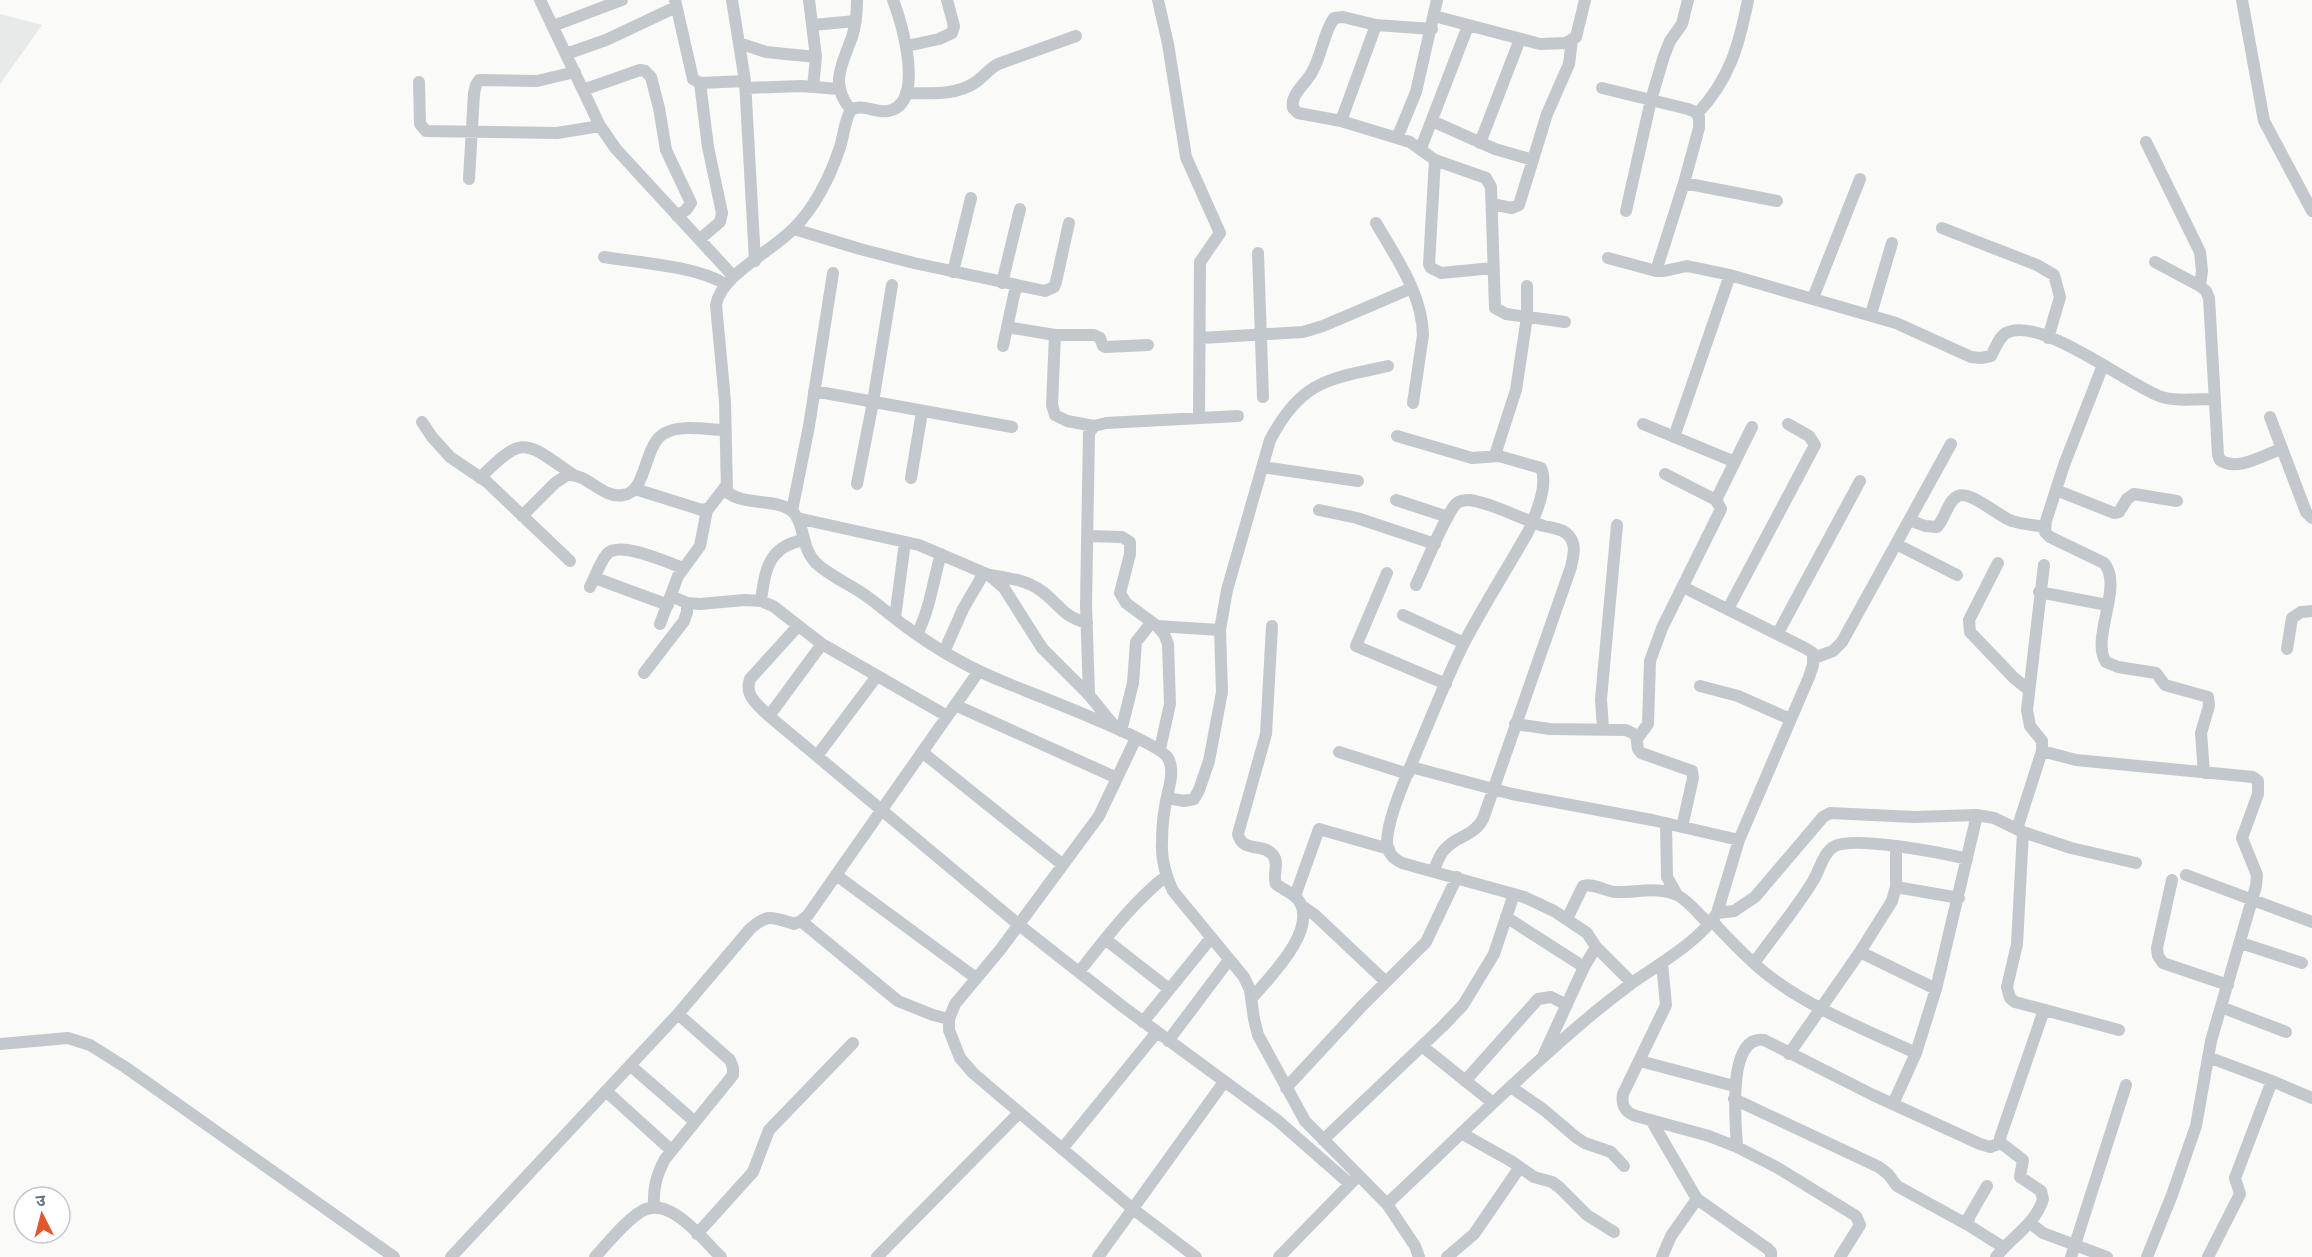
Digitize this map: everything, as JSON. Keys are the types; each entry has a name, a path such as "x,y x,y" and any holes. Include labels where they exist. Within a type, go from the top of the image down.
{"street":[{"path":"540,0 600,126 616,149 700,239 729,280"},
{"path":"552,26 622,0"},
{"path":"732,0 746,85 755,261"},
{"path":"809,0 816,57 813,87"},
{"path":"851,110 843,100 839,89 840,69 856,21 857,0"},
{"path":"851,110 861,107 888,111 901,104 906,93 907,46 893,0"},
{"path":"907,46 939,39 952,33 954,26 947,0"},
{"path":"1158,0 1168,44 1186,157 1220,233 1200,262 1201,338 1198,418"},
{"path":"1397,138 1416,92 1437,0"},
{"path":"1492,204 1512,208 1520,205 1546,114 1569,64 1572,40 1578,31 1585,0"},
{"path":"1626,211 1651,100 1667,48 1679,30 1688,0"},
{"path":"1656,271 1699,128 1698,114 1725,78 1742,33 1748,0"},
{"path":"2242,0 2264,121 2312,211"},
{"path":"566,54 606,40 675,3 691,75 700,83 839,89"},
{"path":"1565,322 1506,314 1495,308 1492,204 1490,183 1486,178 1435,160 1420,148 1397,138 1341,121 1298,112 1293,108 1292,103 1311,74 1334,18 1343,17 1376,25 1433,22 1468,26 1540,44 1572,40"},
{"path":"812,25 856,21"},
{"path":"1341,121 1376,25"},
{"path":"1420,148 1468,26"},
{"path":"906,93 958,91 975,83 998,64 1076,36"},
{"path":"1480,143 1520,39"},
{"path":"740,43 766,52 816,57"},
{"path":"583,90 633,72 645,71 651,77 666,150 691,203 677,216"},
{"path":"469,179 474,93 479,80 537,81 575,72"},
{"path":"419,82 420,124 422,129 433,132 557,133 600,126"},
{"path":"700,83 706,137 722,213 720,222 700,239"},
{"path":"1602,88 1688,109 1698,114"},
{"path":"851,110 840,148 828,176 794,229 729,280 720,290 716,305 725,401 727,492 732,496 780,506 795,515 905,542 941,554 986,574 1004,588 1042,648 1089,695 1119,730"},
{"path":"1432,121 1480,143 1533,160"},
{"path":"2146,142 2200,252 2200,286"},
{"path":"1435,160 1429,264 1431,268 1442,273 1493,268"},
{"path":"1813,298 1860,179"},
{"path":"1684,183 1778,201"},
{"path":"953,272 970,198"},
{"path":"1002,284 1020,209"},
{"path":"794,229 860,249 1002,284 1041,291 1054,287 1069,223"},
{"path":"1376,223 1412,288 1420,312 1423,335 1413,404"},
{"path":"1942,228 2037,265 2054,275 2060,297 2048,338"},
{"path":"1871,315 1892,243"},
{"path":"1258,253 1263,397"},
{"path":"604,257 729,280"},
{"path":"1608,258 1656,271 1664,272 1687,266 1730,275 1911,328 1971,357 1991,356 2003,335 2020,330 2048,338 2085,354 2163,398 2214,399"},
{"path":"2155,262 2200,286 2209,298 2214,399 2220,460 2230,465 2238,465 2281,449"},
{"path":"833,273 795,515 802,540 814,562 862,593 944,652 979,671 1160,748 1170,760 1172,767 1161,844 1166,876 1173,891 1244,977 1252,998 1258,1035 1286,1088 1305,1121 1355,1180"},
{"path":"1674,437 1730,275"},
{"path":"856,484 873,402 892,285"},
{"path":"1004,346 1016,286"},
{"path":"1495,455 1516,390 1527,317 1527,286"},
{"path":"1201,338 1295,334 1323,326 1412,288"},
{"path":"1007,327 1055,335 1094,335 1100,338 1106,348 1148,345"},
{"path":"1055,335 1052,405 1055,415 1067,421 1094,426 1106,423 1238,416"},
{"path":"2103,365 2056,490 2045,532 2050,537 2096,558 2108,568 2110,575 2101,649 2106,662 2118,667 2156,674 2165,685 2208,697 2209,706 2201,733 2204,773"},
{"path":"1167,798 1184,801 1194,799 1209,762 1222,692 1220,630 1227,590 1270,440 1281,418 1311,389 1326,380 1388,366"},
{"path":"814,391 1012,427"},
{"path":"911,477 922,412"},
{"path":"2270,417 2306,512 2312,518"},
{"path":"422,422 450,457 480,477 570,561"},
{"path":"1643,424 1735,462"},
{"path":"1728,609 1815,445 1809,436 1788,424"},
{"path":"1089,695 1088,442 1089,433 1094,426"},
{"path":"1716,500 1752,427"},
{"path":"480,477 508,450 526,446 572,474 613,495 622,496 635,489 653,446 658,437 664,433 683,429 725,430"},
{"path":"1397,436 1473,458 1495,455 1541,468 1543,486 1532,522 1464,643 1409,770 1389,833 1387,844 1389,849 1395,859 1514,894 1554,911 1587,933 1596,948 1632,983"},
{"path":"1814,658 1833,651 1842,642 1951,444"},
{"path":"1262,467 1358,481"},
{"path":"522,516 561,478 572,474"},
{"path":"1637,739 1648,724 1650,661 1662,628 1720,512 1719,503 1716,500 1665,474"},
{"path":"1778,633 1860,481"},
{"path":"660,624 683,568 700,546 706,510 726,486"},
{"path":"635,489 706,510"},
{"path":"2056,490 2114,513 2119,512 2127,499 2134,494 2177,501"},
{"path":"1909,519 1925,526 1937,527 1953,500 1958,495 1964,495 1970,496 1995,513 2011,520 2045,527"},
{"path":"1396,500 1448,517"},
{"path":"1416,585 1448,517 1455,504 1461,501 1469,500 1568,534 1574,549 1571,567 1557,610 1479,826 1443,850 1434,870"},
{"path":"1319,510 1358,518 1435,544"},
{"path":"1603,729 1601,699 1617,525"},
{"path":"1088,536 1122,537 1130,542 1130,554 1119,593 1126,603 1154,625 1166,638 1170,704 1160,748"},
{"path":"761,601 765,574 770,561 785,545 802,540"},
{"path":"895,618 905,542"},
{"path":"1896,544 1957,575"},
{"path":"683,568 633,551 616,550 607,555 592,583 687,603 761,601 773,606 822,644 947,716"},
{"path":"917,634 928,609 941,554"},
{"path":"1998,563 1969,620 1970,632 2014,678 2029,690"},
{"path":"2044,565 2039,592 2028,717 2033,732 2042,741 2042,750 2020,831 2016,944 2007,993 2015,1002 2119,1030"},
{"path":"1387,573 1356,646 1446,684"},
{"path":"986,574 1012,578 1034,586 1068,616 1087,623"},
{"path":"944,652 963,609 986,574"},
{"path":"1683,587 1778,633 1813,653 1814,658 1814,665 1739,840 1713,920"},
{"path":"2039,592 2107,605"},
{"path":"644,673 684,621 687,603"},
{"path":"2287,649 2292,618 2301,612 2312,611"},
{"path":"1403,615 1464,643"},
{"path":"1119,730 1133,683 1136,642 1154,625 1220,630"},
{"path":"798,626 750,679 748,693 769,716 1019,925 1168,1041 1387,1204 1415,1246 1419,1257"},
{"path":"1272,626 1266,734 1238,834 1246,846 1267,850 1272,854 1276,863 1274,875 1276,884 1315,915 1386,982"},
{"path":"769,716 822,644"},
{"path":"451,1257 631,1066 760,920 771,917 782,918 794,924 801,921 836,875 979,671"},
{"path":"817,756 877,676"},
{"path":"1700,686 1738,696 1790,718"},
{"path":"955,705 1117,778"},
{"path":"1515,724 1550,729 1626,730 1633,733 1641,753 1692,771 1693,778 1682,827"},
{"path":"1136,738 1099,816 1019,925 955,1004 949,1019 949,1030 960,1058 973,1073 1133,1209 1196,1257"},
{"path":"2042,750 2076,760 2253,777 2258,781 2258,794 2242,838 2257,875 2253,899 2208,1057 2196,1126 2147,1257"},
{"path":"922,752 1063,865"},
{"path":"1339,752 1493,789 1666,823 1739,840"},
{"path":"1387,1204 1493,1103 1590,1016 1662,963 1713,920 1755,897 1826,815 1838,813 1914,817 1977,815 1994,818 2020,831 2071,848 2136,863"},
{"path":"1893,1104 1916,1053 1936,989 1977,815"},
{"path":"1666,823 1667,877 1677,895"},
{"path":"1252,998 1292,951 1300,931 1298,901 1319,828 1389,849"},
{"path":"1754,963 1814,880 1830,849 1836,845 1852,843 1896,846 1923,849 1967,859"},
{"path":"1790,1054 1887,910 1896,887 1896,846"},
{"path":"836,875 976,978"},
{"path":"2186,875 2312,922"},
{"path":"1079,972 1137,902 1166,876"},
{"path":"1286,1088 1426,942 1457,877"},
{"path":"2172,880 2158,940 2158,956 2163,963 2228,985"},
{"path":"1567,919 1583,886 1587,885 1614,892 1662,891 1677,895 1713,920 1754,963 1783,986 1822,1008 1916,1053"},
{"path":"1896,887 1959,898"},
{"path":"1323,1140 1463,1005 1494,954 1514,894"},
{"path":"1506,917 1584,968"},
{"path":"801,921 898,1001 949,1019"},
{"path":"1143,1022 1211,938"},
{"path":"1105,939 1169,989"},
{"path":"2241,943 2302,963"},
{"path":"1539,1063 1584,968 1596,948"},
{"path":"1860,952 1936,989"},
{"path":"1168,1041 1229,960"},
{"path":"1662,963 1666,1005 1623,1094 1622,1102 1628,1113 1709,1136 1737,1147 1778,1168 1856,1216 1860,1225 1840,1257"},
{"path":"1466,1081 1538,999 1551,997 1568,1005"},
{"path":"2221,1007 2286,1032"},
{"path":"1640,1061 1734,1092 1879,1167 1897,1186 1968,1225 1999,1252 2030,1223 2042,1203 2043,1194 2020,1177 2023,1160 2001,1143 2000,1134 2044,1010"},
{"path":"654,1207 657,1173 671,1150 733,1075 730,1060 678,1014"},
{"path":"1062,1149 1157,1032"},
{"path":"0,1044 68,1038 90,1045 134,1073 394,1257"},
{"path":"1737,1147 1734,1092 1742,1057 1750,1042 1764,1040 1980,1144 1989,1147 2001,1143"},
{"path":"697,1234 753,1172 759,1160 764,1139 773,1125 853,1043"},
{"path":"1422,1046 1493,1103"},
{"path":"2208,1057 2312,1098"},
{"path":"631,1066 694,1121"},
{"path":"2208,1257 2240,1194 2235,1178 2272,1081"},
{"path":"1098,1257 1224,1082"},
{"path":"2073,1251 2126,1085"},
{"path":"1511,1087 1544,1110 1577,1138 1611,1152 1624,1166"},
{"path":"607,1092 671,1150"},
{"path":"877,1257 1019,1113"},
{"path":"1651,1120 1697,1199 1768,1249 1771,1257"},
{"path":"1461,1133 1533,1177 1552,1182 1587,1215 1614,1232"},
{"path":"1447,1257 1474,1234 1520,1167"},
{"path":"1279,1257 1355,1180"},
{"path":"1968,1225 1969,1217 1987,1186"},
{"path":"1662,1257 1671,1236 1697,1199"},
{"path":"601,1255 642,1211 654,1207 669,1210 680,1217 721,1257"},
{"path":"2030,1223 2073,1251 2107,1257"}],"shaded area":[{"path":"0,14 42,25 0,84"}]}
